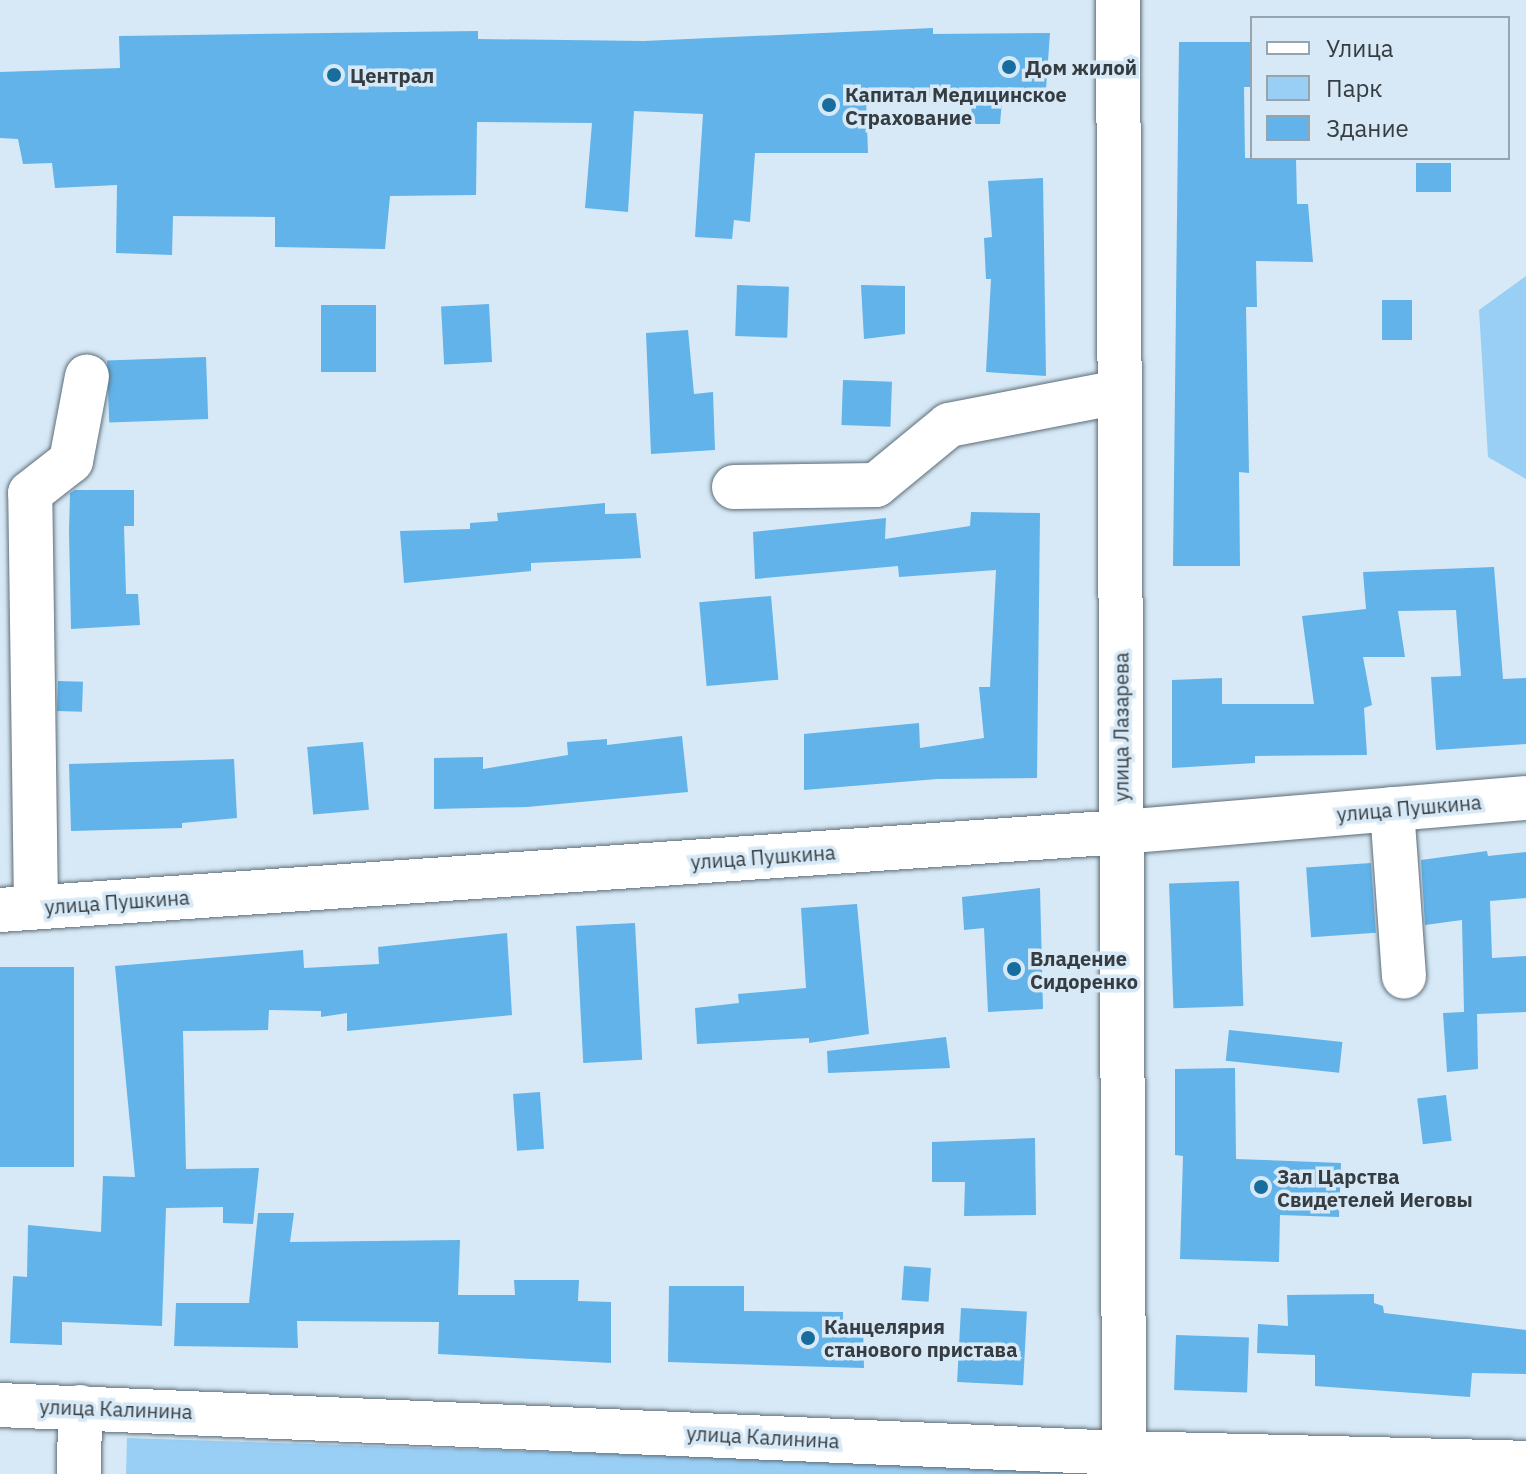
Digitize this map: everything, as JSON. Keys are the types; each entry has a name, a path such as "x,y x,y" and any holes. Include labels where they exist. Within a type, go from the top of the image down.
{"street":[{"name":"улица Лазарева","path":"1118,0 1124,1453"},
{"path":"18,909 30,493 71,461 87,376"},
{"path":"734,487 876,485 949,425 1119,392"},
{"name":"улица Пушкина","path":"18,909 1121,832 1526,798"},
{"path":"1392,809 1404,977"},
{"name":"улица Калинина","path":"0,1405 1124,1453 1526,1463"},
{"path":"79,1474 80,1407"}],"green space":[{"path":"1526,276 1526,479 1488,457 1479,310"},
{"path":"127,1438 1224,1474 126,1474"}],"building":[{"path":"933,28 933,34 1050,33 1045,103 1002,100 1000,124 972,124 971,97 866,98 868,153 755,153 750,222 734,220 732,239 695,237 703,114 634,111 628,212 585,208 592,123 477,122 476,195 390,196 385,249 275,247 275,217 173,216 172,255 116,253 117,185 55,188 52,163 23,164 18,139 0,138 0,72 120,68 119,36 478,31 478,39 644,41"},
{"path":"1179,42 1250,42 1250,87 1244,87 1245,158 1296,160 1297,204 1308,204 1313,262 1256,261 1257,307 1246,307 1249,473 1239,472 1240,566 1173,566"},
{"path":"1416,163 1451,163 1451,192 1416,192"},
{"path":"1043,178 1046,376 986,372 991,279 986,279 984,238 992,237 988,181"},
{"path":"737,285 789,287 787,338 735,336"},
{"path":"861,285 905,286 905,334 864,339"},
{"path":"1382,300 1412,300 1412,340 1382,340"},
{"path":"489,304 492,362 444,364 441,307"},
{"path":"321,305 376,305 376,372 321,372"},
{"path":"688,330 694,394 713,392 715,450 651,454 646,333"},
{"path":"206,357 208,419 109,422 107,360"},
{"path":"843,380 892,382 890,427 841,425"},
{"path":"75,490 134,490 134,526 124,526 126,594 138,594 140,625 71,629 70,493"},
{"path":"605,503 605,514 636,513 641,558 531,563 531,571 404,583 400,531 470,529 470,523 498,521 497,513"},
{"path":"971,512 1040,513 1037,778 937,779 804,790 804,734 919,723 920,748 984,738 979,687 990,687 996,570 899,577 898,566 755,579 753,532 886,518 885,539 970,526"},
{"path":"1494,567 1503,679 1526,678 1526,744 1436,750 1431,677 1461,676 1456,610 1398,611 1405,657 1363,657 1372,705 1364,708 1367,755 1255,756 1255,763 1172,768 1172,680 1222,678 1222,704 1314,704 1302,616 1366,609 1363,572"},
{"path":"771,596 778,680 707,686 699,602"},
{"path":"58,681 83,682 82,712 57,711"},
{"path":"682,736 688,792 527,807 434,809 434,758 483,757 483,769 568,755 567,742 607,739 607,745"},
{"path":"363,742 369,810 313,815 307,747"},
{"path":"234,759 237,818 182,823 182,828 71,831 69,764"},
{"path":"1487,851 1488,856 1526,852 1526,898 1490,901 1492,958 1526,956 1526,1012 1477,1014 1478,1069 1447,1072 1443,1013 1464,1012 1462,920 1425,925 1421,860"},
{"path":"1371,863 1376,933 1311,937 1306,868"},
{"path":"1239,881 1243,1006 1173,1008 1169,883"},
{"name":"Владение Сидоренко","path":"1040,888 1043,1009 988,1012 984,928 964,930 962,897"},
{"path":"857,904 869,1034 809,1043 809,1038 697,1044 695,1008 739,1003 738,994 806,988 801,908"},
{"path":"635,923 642,1060 583,1063 576,926"},
{"path":"507,933 512,1015 347,1031 347,1013 321,1017 321,1011 269,1010 268,1030 183,1031 186,1169 259,1168 253,1224 223,1223 223,1207 166,1208 162,1326 62,1322 62,1345 10,1343 13,1276 27,1277 28,1225 101,1232 103,1176 135,1177 115,966 303,950 304,968 379,964 378,947"},
{"path":"0,967 74,967 74,1167 0,1167"},
{"path":"1229,1030 1342,1042 1339,1073 1226,1061"},
{"path":"946,1037 950,1068 828,1073 827,1051"},
{"path":"1235,1068 1236,1159 1341,1163 1339,1217 1280,1215 1279,1262 1180,1259 1183,1156 1175,1155 1175,1069"},
{"path":"540,1092 544,1149 517,1151 513,1094"},
{"path":"1446,1095 1452,1141 1423,1144 1417,1099"},
{"path":"1035,1138 1036,1215 964,1216 965,1182 932,1182 932,1142"},
{"path":"258,1213 294,1213 290,1242 460,1240 458,1295 515,1295 514,1280 579,1280 578,1301 611,1302 611,1363 438,1354 439,1322 297,1321 298,1348 174,1346 176,1303 249,1303"},
{"path":"904,1266 931,1268 929,1302 902,1300"},
{"path":"669,1286 744,1286 744,1311 843,1312 843,1324 863,1322 864,1368 668,1362"},
{"path":"1374,1294 1374,1303 1383,1306 1384,1313 1526,1330 1526,1374 1472,1373 1470,1397 1315,1386 1315,1355 1257,1353 1258,1324 1288,1326 1287,1295"},
{"path":"961,1308 1027,1311 1023,1385 957,1382"},
{"path":"1176,1335 1249,1338 1247,1393 1174,1390"}],"place":[{"name":"Дом жилой","path":"1009,67"},
{"name":"Централ","path":"334,75"},
{"name":"Капитал Медицинское Страхование","path":"829,105"},
{"name":"Владение Сидоренко","path":"1014,969"},
{"name":"Зал Царства Свидетелей Иеговы","path":"1261,1187"},
{"name":"Канцелярия станового пристава","path":"808,1338"}]}
